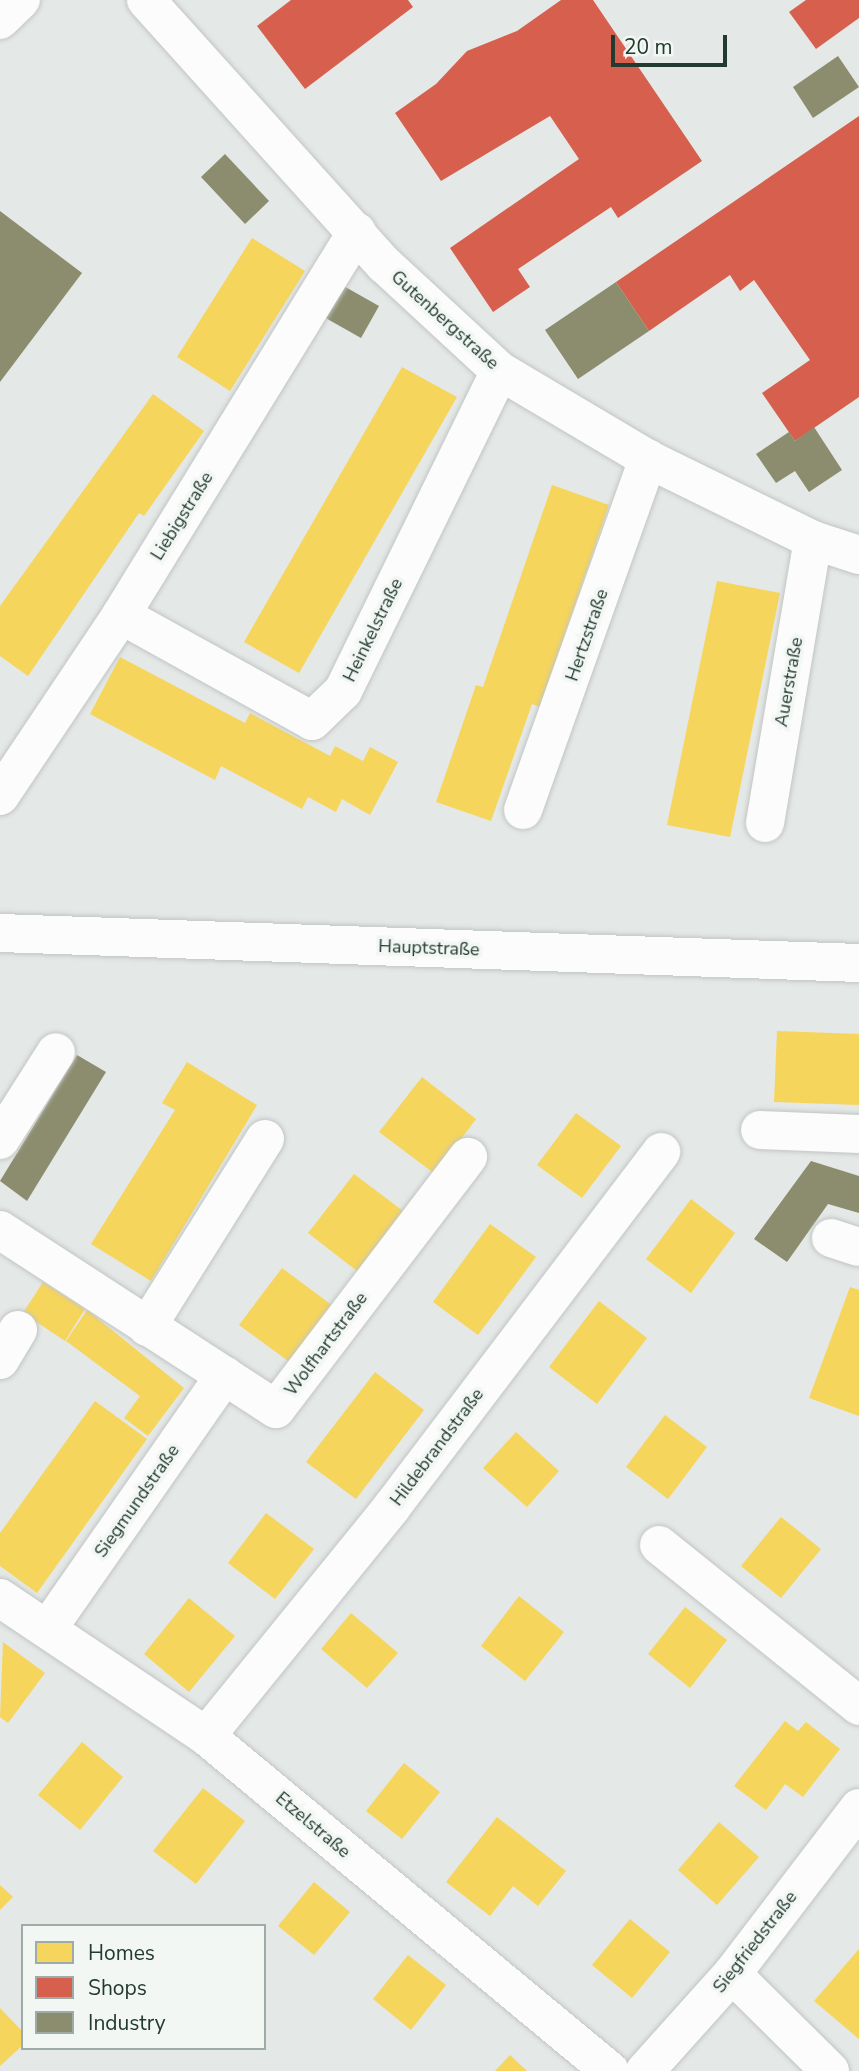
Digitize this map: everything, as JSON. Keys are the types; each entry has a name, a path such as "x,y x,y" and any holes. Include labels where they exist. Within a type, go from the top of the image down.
{"street":[{"path":"0,20 21,0"},
{"name":"Gutenbergstraße","path":"146,0 442,323 499,371 648,459 813,540 859,555"},
{"name":"Liebigstraße","path":"0,796 121,615 357,232"},
{"name":"Heinkelstraße","path":"121,615 312,721 343,691 499,371"},
{"name":"Hertzstraße","path":"523,810 648,459"},
{"name":"Auerstraße","path":"765,823 813,540"},
{"name":"Hauptstraße","path":"0,933 859,963"},
{"path":"0,1140 56,1052"},
{"path":"760,1130 859,1134"},
{"path":"148,1327 265,1139"},
{"name":"Hildebrandstraße","path":"206,1736 391,1508 661,1152"},
{"name":"Wolfhartstraße","path":"0,1230 276,1409 468,1157"},
{"name":"Siegmundstraße","path":"49,1627 225,1375"},
{"path":"659,1545 859,1706"},
{"name":"Etzelstraße","path":"0,1598 49,1627 206,1736 610,2071"},
{"name":"Siegfriedstraße","path":"645,2071 732,1974 859,1808"},
{"path":"732,1974 830,2071"}],"building: Homes":[{"path":"252,238 305,271 230,391 177,357"},
{"path":"402,367 457,397 299,673 244,642"},
{"path":"153,394 204,431 144,516 139,513 28,676 0,656 0,606"},
{"path":"552,485 609,505 540,707 532,704 491,821 436,802 476,685 483,687"},
{"path":"717,581 780,593 730,837 667,825"},
{"path":"120,657 245,723 250,713 330,756 335,746 363,761 370,747 398,762 370,815 342,799 336,812 308,797 302,809 221,766 215,780 90,714"},
{"path":"777,1031 859,1034 859,1105 774,1102"},
{"path":"187,1062 257,1105 151,1281 91,1244 175,1110 162,1103"},
{"path":"422,1077 476,1119 435,1174 379,1132"},
{"path":"576,1113 621,1146 582,1198 537,1165"},
{"path":"354,1174 407,1214 361,1274 308,1233"},
{"path":"691,1199 735,1233 691,1293 646,1259"},
{"path":"490,1224 536,1257 478,1335 433,1302"},
{"path":"282,1268 337,1309 295,1366 239,1325"},
{"path":"43,1282 85,1309 65,1341 23,1313"},
{"path":"850,1287 859,1290 859,1416 809,1398"},
{"path":"599,1301 647,1338 597,1404 549,1367"},
{"path":"87,1310 184,1388 148,1436 124,1418 140,1396 66,1341"},
{"path":"375,1372 424,1410 356,1499 306,1462"},
{"path":"95,1401 147,1439 37,1593 0,1566 0,1533"},
{"path":"665,1415 707,1447 668,1499 626,1467"},
{"path":"516,1432 559,1471 527,1507 483,1468"},
{"path":"266,1513 314,1549 275,1599 228,1563"},
{"path":"781,1517 821,1549 781,1598 741,1566"},
{"path":"519,1596 564,1632 525,1681 481,1646"},
{"path":"189,1598 235,1636 189,1692 144,1654"},
{"path":"685,1607 727,1640 690,1688 648,1654"},
{"path":"351,1613 398,1653 367,1688 321,1649"},
{"path":"3,1642 45,1673 8,1723 0,1717"},
{"path":"785,1721 798,1731 806,1722 840,1749 803,1797 785,1784 766,1810 734,1786"},
{"path":"82,1742 123,1777 80,1830 38,1795"},
{"path":"404,1763 440,1792 402,1839 366,1811"},
{"path":"203,1788 245,1821 196,1884 153,1851"},
{"path":"497,1817 566,1871 538,1906 513,1886 490,1916 446,1882"},
{"path":"719,1822 759,1857 717,1905 678,1870"},
{"path":"314,1882 350,1912 314,1955 278,1926"},
{"path":"0,1885 13,1897 0,1910"},
{"path":"630,1919 670,1952 632,1998 592,1965"},
{"path":"859,1949 859,2039 814,2001"},
{"path":"408,1955 446,1985 411,2030 373,1999"},
{"path":"0,2008 21,2030 21,2047 0,2066"},
{"path":"510,2055 527,2071 495,2071"}],"building: Shops":[{"path":"291,0 408,0 413,7 305,89 257,26"},
{"path":"561,0 593,0 702,161 618,218 611,207 518,269 530,287 493,312 450,248 579,159 550,116 441,181 395,113 436,84 467,51 517,31"},
{"path":"806,0 859,0 859,18 816,49 789,12"},
{"path":"859,116 859,397 795,441 762,393 810,360 754,280 740,291 730,275 649,331 616,282"}],"building: Industry":[{"path":"838,56 859,87 813,118 793,87"},
{"path":"225,154 269,201 245,224 201,177"},
{"path":"0,211 82,273 0,382"},
{"path":"333,280 379,306 361,338 315,312"},
{"path":"616,282 649,331 578,379 545,330"},
{"path":"814,427 842,470 809,492 795,471 776,483 756,454 789,432 795,441"},
{"path":"77,1055 106,1072 27,1201 0,1181"},
{"path":"811,1161 859,1176 859,1213 828,1204 787,1262 754,1239"}]}
